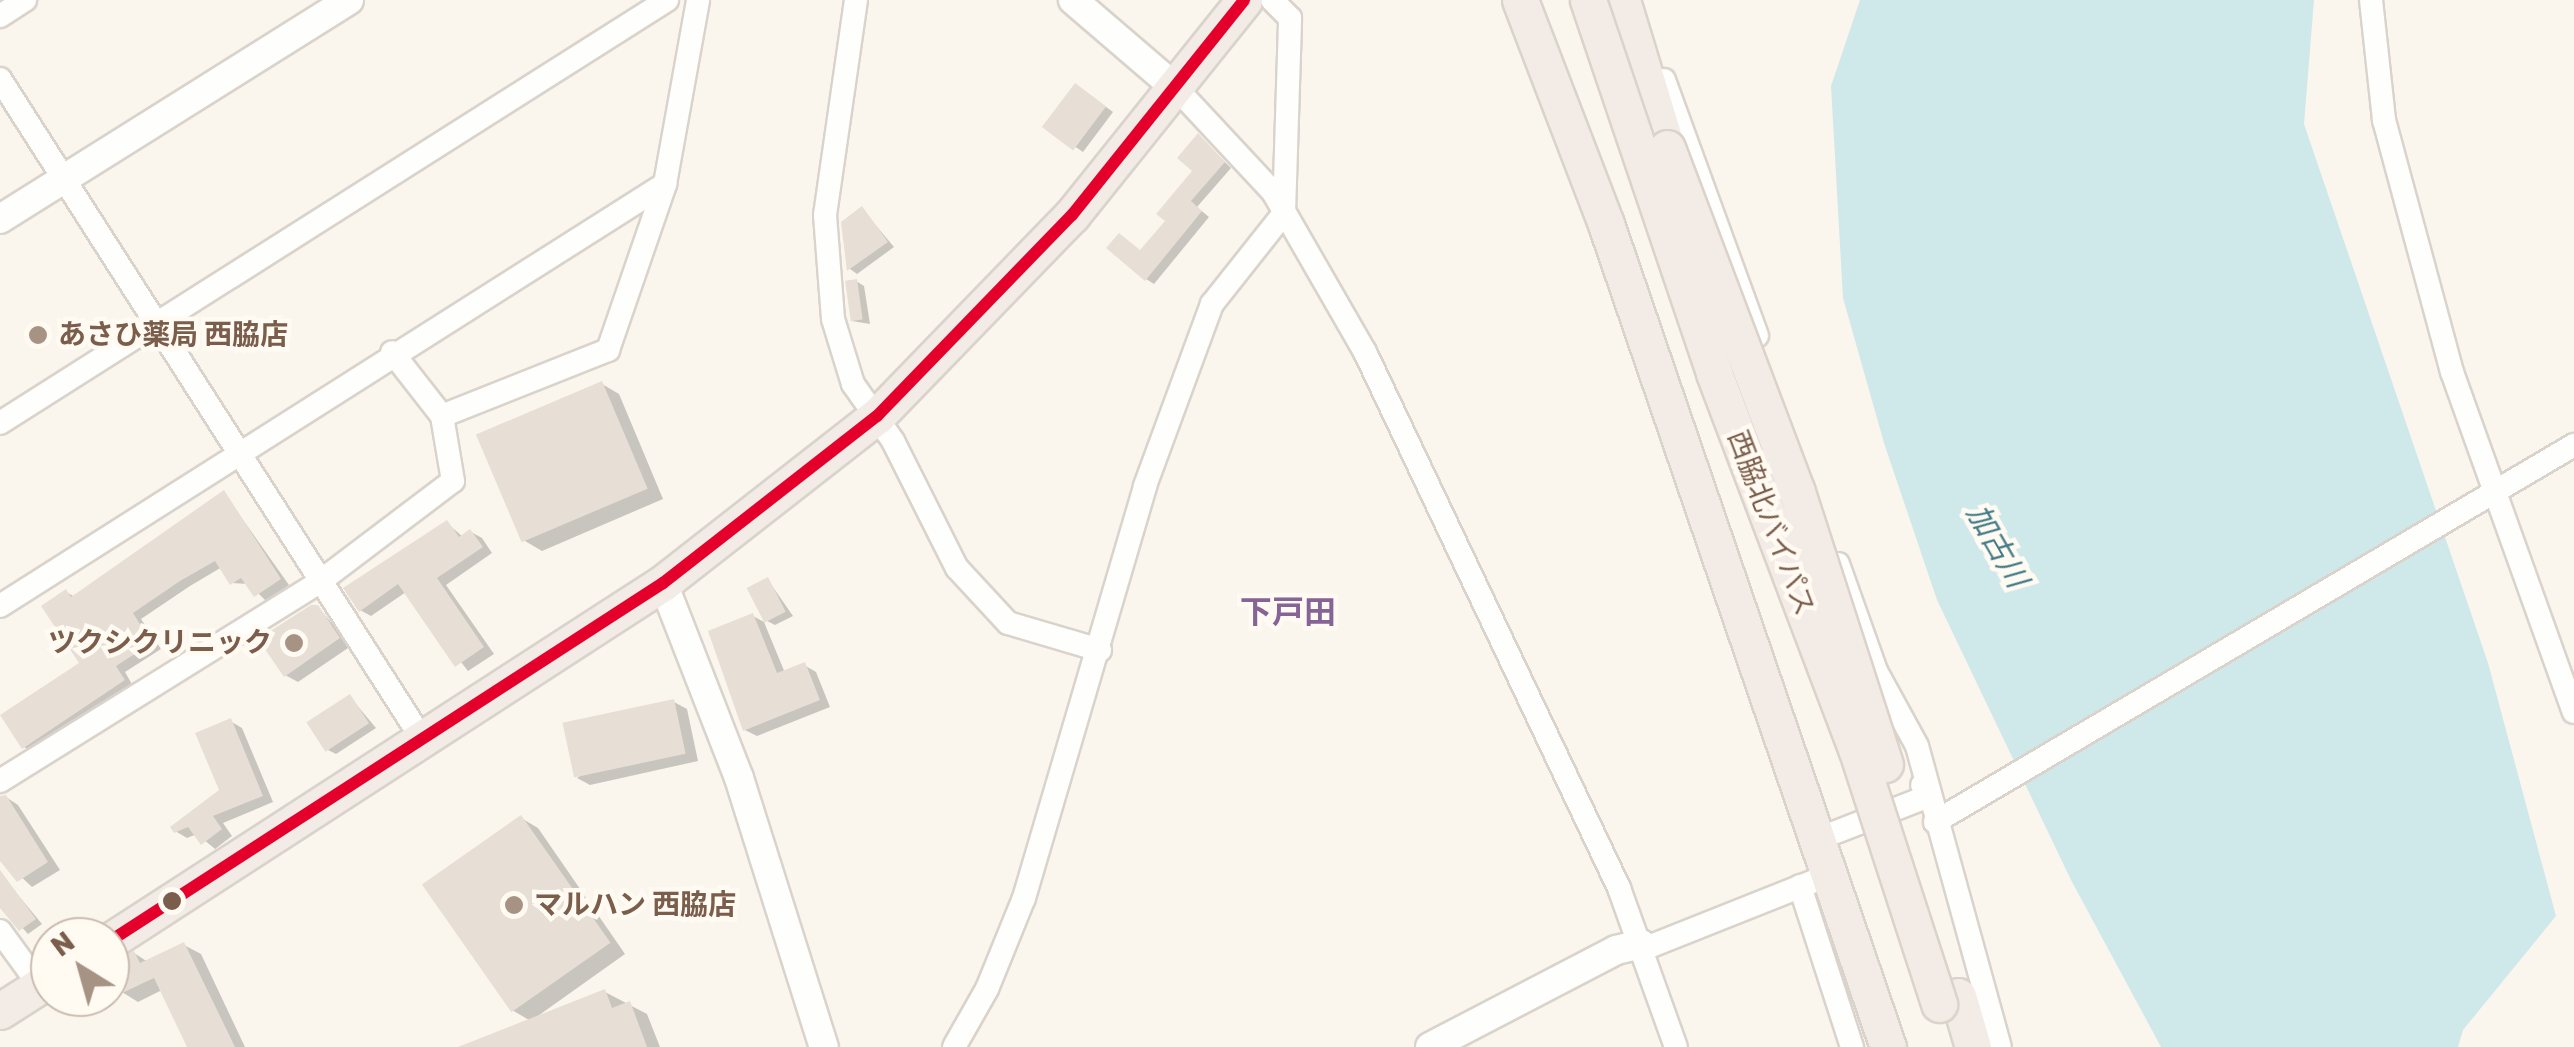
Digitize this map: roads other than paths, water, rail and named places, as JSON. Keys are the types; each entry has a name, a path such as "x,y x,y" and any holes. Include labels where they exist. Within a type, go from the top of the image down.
{"highway":[{"path":"130,928 424,742 663,583 877,416 1059,230 1244,0"},
{"path":"1520,0 1606,224 1818,839 1814,881 1888,1047"},
{"name":"西脇北バイパス","path":"1588,0 1714,373 1948,1000 1952,1047"},
{"path":"1618,0 1667,148 1798,492 1948,1000 1973,1047"},
{"path":"0,1011 30,992"}],"street":[{"path":"0,16 25,0"},
{"path":"0,219 349,0"},
{"path":"0,422 667,0"},
{"path":"442,416 608,350 665,184 698,0"},
{"path":"856,0 824,215 833,319 853,384 877,416 957,568 1008,623 1100,650"},
{"path":"1073,0 1177,88 1232,141 1284,212 1365,352 1437,510 1476,575 1641,944 1676,1047"},
{"path":"954,1047 988,989 1024,898 1100,650 1145,486 1212,304 1284,212 1290,18 1272,0"},
{"path":"1618,0 1620,73 1635,126 1840,659 1929,796"},
{"path":"2372,0 2384,120 2452,372 2574,712"},
{"path":"0,79 318,582 424,742"},
{"path":"1664,80 1876,670 1918,746 1934,822 2000,1047"},
{"path":"0,606 392,352 665,184"},
{"path":"0,781 318,582 454,481 442,416 392,352"},
{"path":"1934,822 2574,445"},
{"path":"663,583 738,778 824,1047"},
{"path":"1818,839 1929,796"},
{"path":"1430,1047 1616,950 1641,944 1651,946 1814,881 1852,1047"},
{"path":"0,931 30,965"}],"water":[{"name":"加古川","path":"1860,0 2314,0 2304,124 2488,663 2556,916 2463,1030 2458,1047 2161,1047 2071,880 1937,600 1884,443 1843,298 1831,86"}],"place":[{"name":"あさひ薬局 西脇店","path":"38,335"},
{"name":"ツクシクリニック","path":"294,643"},
{"name":"マルハン 西脇店","path":"514,905"}],"district":[{"name":"下戸田","path":"1288,612"}]}
